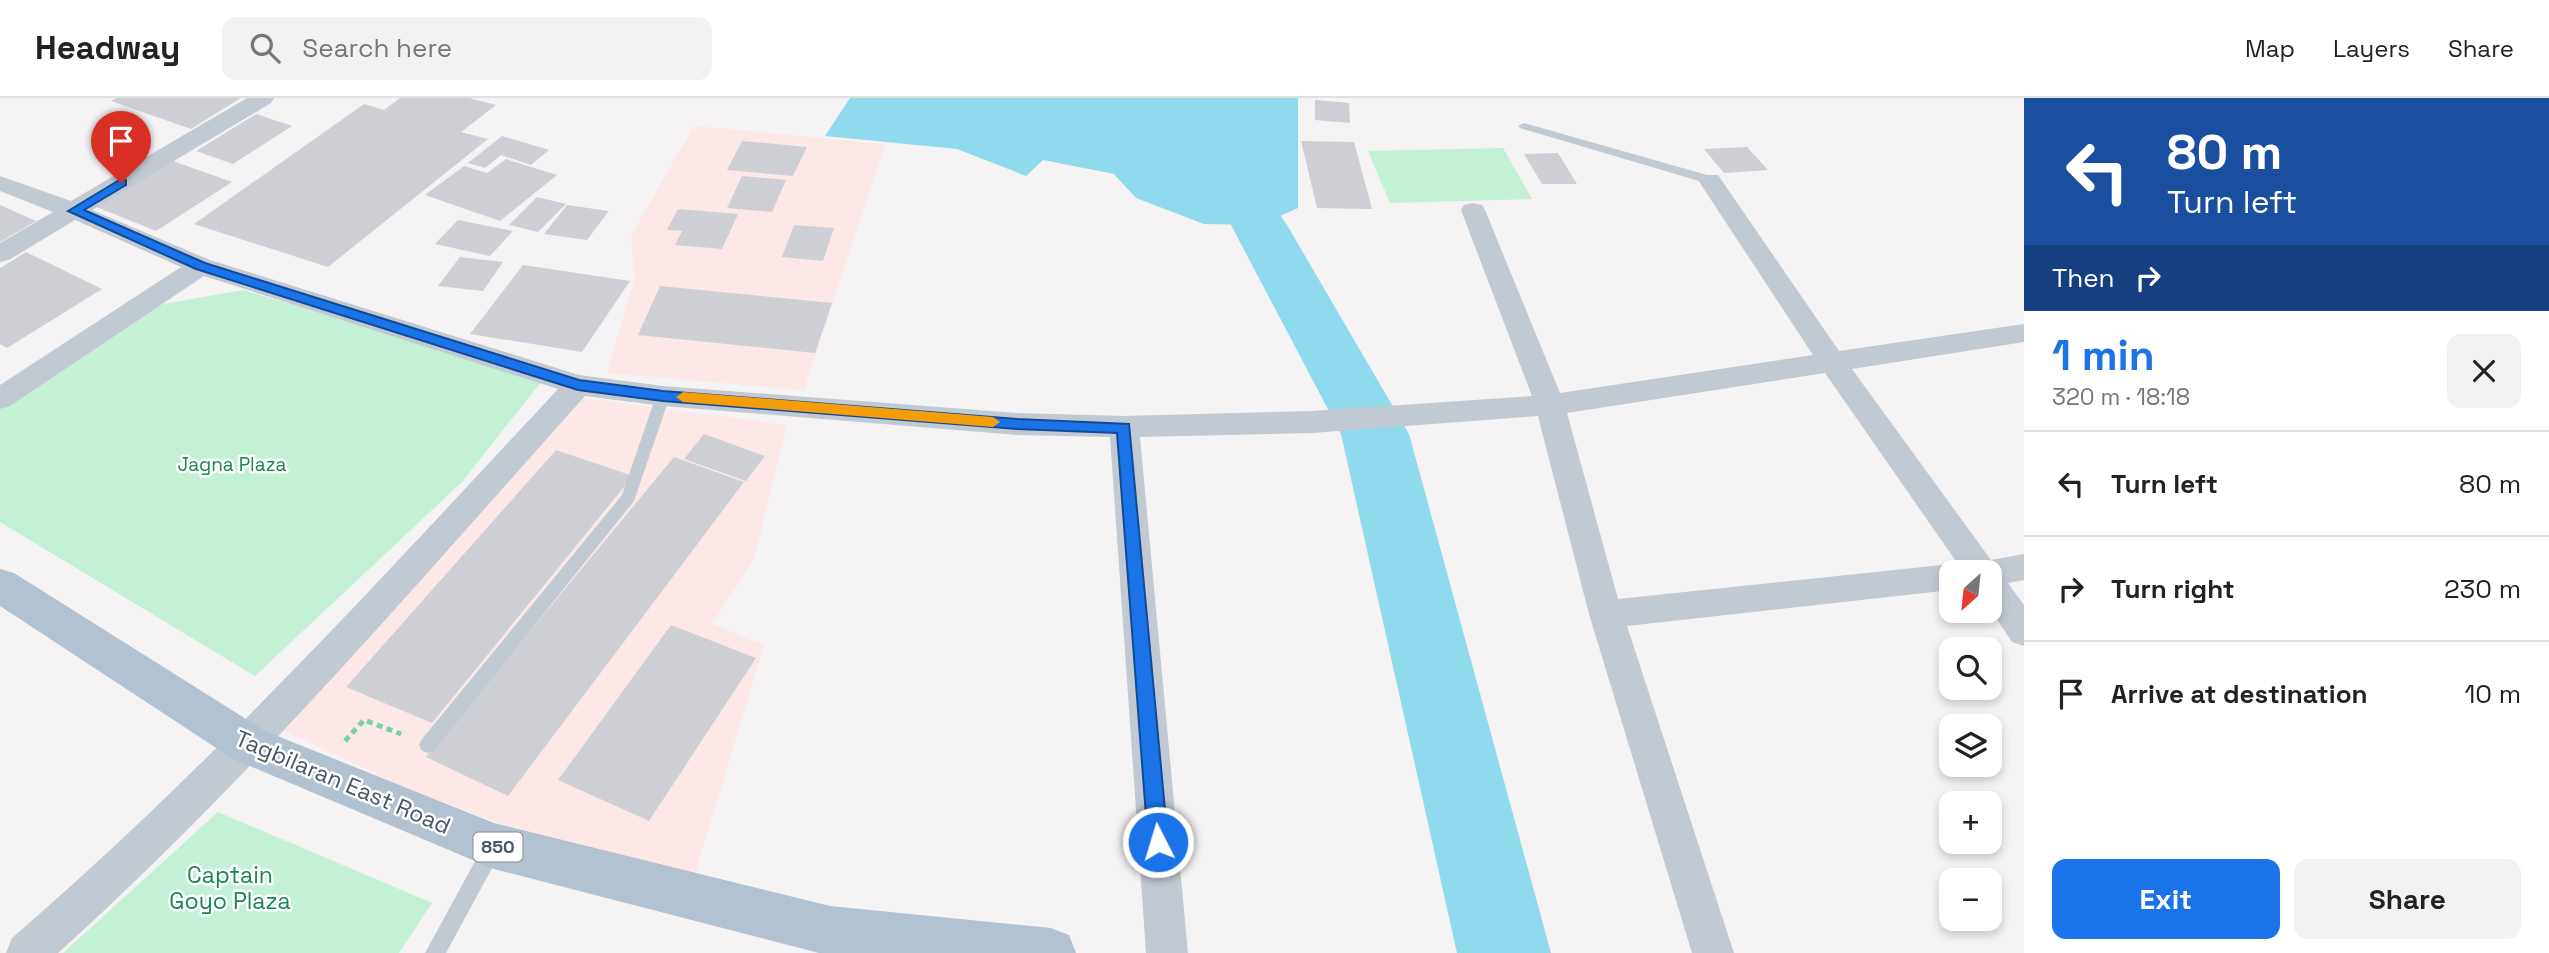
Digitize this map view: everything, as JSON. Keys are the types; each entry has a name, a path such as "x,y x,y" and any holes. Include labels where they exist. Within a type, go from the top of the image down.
{"main road":[{"name":"Tagbilaran East Road","path":"0,585 249,745 495,846 830,931 1051,953"}],"street":[{"path":"0,254 263,98"},
{"path":"1710,180 1831,361 1973,560"},
{"path":"0,183 74,211 201,266 578,385 663,396 1017,424 1124,427 1312,422 1550,405 2024,333"},
{"path":"1473,210 1550,405 1606,614 1713,953"},
{"path":"0,399 201,266"},
{"path":"27,953 86,903 249,745 578,385"},
{"path":"1124,427 1167,953"},
{"path":"2002,571 2024,567"},
{"path":"1606,614 1939,579"},
{"path":"2002,600 2024,632"}],"lane":[{"path":"1524,126 1710,180"},
{"path":"428,745 629,497 663,396"},
{"path":"435,953 495,846"}],"path":[{"path":"317,774 364,720 428,745"}],"shaded area":[{"path":"694,126 885,144 804,390 607,373 635,277 631,236"},
{"path":"583,398 787,425 754,559 712,624 764,645 693,880 514,829 390,781 284,730"}],"green space":[{"path":"1503,148 1532,199 1390,203 1368,151"},
{"name":"Jagna Plaza","path":"243,290 544,378 462,482 255,676 0,522 0,409 158,305"},
{"name":"Captain Goyo Plaza","path":"218,812 432,903 399,953 63,953"}],"water":[{"path":"850,98 1298,98 1298,208 1259,225 1204,224 1136,198 1114,174 1043,160 1026,176 957,149 825,136"}],"building":[{"path":"116,98 241,98 191,129 111,101"},
{"path":"400,98 469,98 496,105 461,132 488,139 328,267 194,224 364,104 384,110"},
{"path":"1315,100 1349,103 1350,123 1315,120"},
{"path":"256,114 292,126 233,164 196,151"},
{"path":"502,136 549,150 531,165 501,155 485,168 468,163"},
{"path":"742,141 807,147 793,176 727,170"},
{"path":"1301,141 1354,142 1372,209 1317,208"},
{"path":"1747,147 1768,170 1724,173 1704,149"},
{"path":"1558,153 1577,184 1542,184 1524,154"},
{"path":"506,159 557,175 500,221 425,195 464,166 487,173"},
{"path":"170,160 232,182 156,231 94,206"},
{"path":"742,176 786,180 772,212 727,208"},
{"path":"537,197 566,204 538,232 509,225"},
{"path":"0,205 36,221 0,242"},
{"path":"567,205 609,211 587,240 544,234"},
{"path":"678,209 738,214 722,249 675,245 682,231 667,230"},
{"path":"458,220 513,231 490,256 435,244"},
{"path":"794,225 834,228 823,261 782,257"},
{"path":"26,252 102,289 7,348 0,344 0,268"},
{"path":"460,257 503,262 483,291 438,286"},
{"path":"523,265 630,281 582,352 470,334"},
{"path":"660,286 832,303 815,353 638,335"},
{"path":"704,434 765,456 746,481 684,459"},
{"path":"556,450 633,476 432,723 346,687"},
{"path":"674,457 744,482 508,796 426,757"},
{"path":"671,625 756,658 649,821 558,780"}],"waterway":[{"path":"1259,225 1375,434 1504,953"}],"slow traffic":[{"path":"683,397 993,422"}],"route":[{"path":"121,183 74,211 201,266 578,385 663,396 1017,424 1124,427 1158,842"}]}
